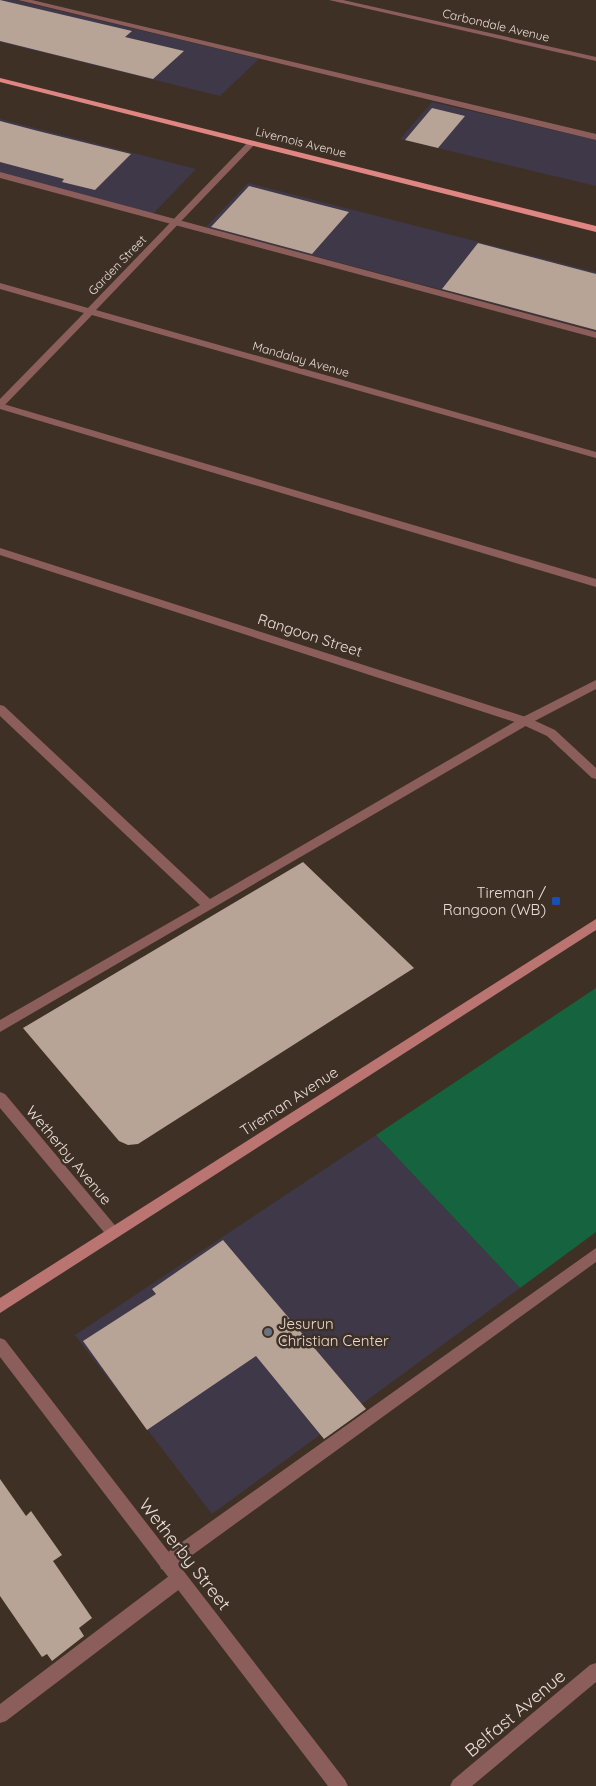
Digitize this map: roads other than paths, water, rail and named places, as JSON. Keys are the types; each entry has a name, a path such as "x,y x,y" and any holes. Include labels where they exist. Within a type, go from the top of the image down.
{"main road":[{"name":"Livernois Avenue","path":"0,80 596,229"}],"street":[{"path":"22,0 596,137"},
{"name":"Carbondale Avenue","path":"333,0 596,59"},
{"name":"Garden Street","path":"0,405 252,143"},
{"path":"0,175 596,335"},
{"name":"Mandalay Avenue","path":"0,286 596,455"},
{"path":"0,405 596,583"},
{"name":"Rangoon Street","path":"0,551 525,721 551,733 596,775"},
{"path":"0,1027 525,721 596,684"},
{"path":"0,709 209,906"},
{"name":"Tireman Avenue","path":"0,1306 596,924"},
{"name":"Wetherby Avenue","path":"0,1098 113,1233"},
{"path":"167,1564 596,1254"},
{"name":"Wetherby Street","path":"0,1345 339,1786"},
{"path":"0,1716 180,1579"},
{"name":"Belfast Avenue","path":"459,1786 596,1671"}],"place":[{"name":"Tireman / Rangoon (WB)","path":"556,901"},
{"name":"Jesurun Christian Center","path":"268,1332"}]}
